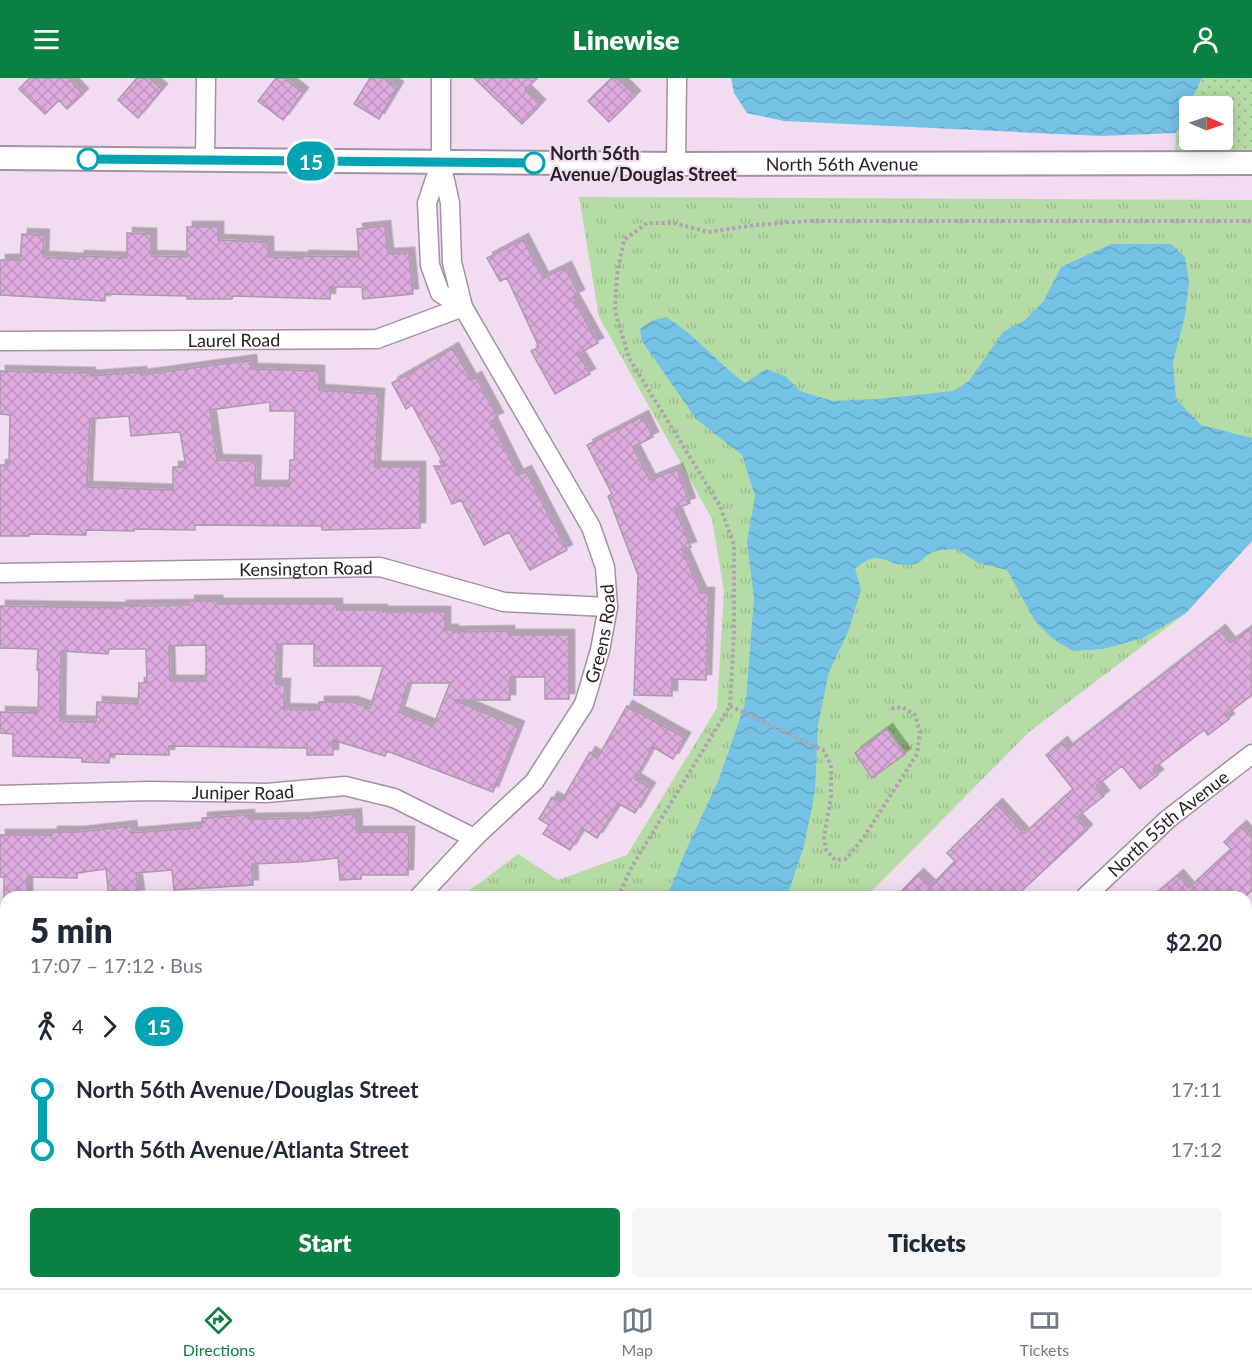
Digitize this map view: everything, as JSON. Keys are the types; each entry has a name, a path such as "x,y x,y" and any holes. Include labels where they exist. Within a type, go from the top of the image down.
{"street":[{"path":"205,161 206,78"},
{"path":"441,78 441,162"},
{"path":"676,164 677,78"},
{"name":"North 56th Avenue","path":"0,158 676,164 1252,163"},
{"name":"Greens Road","path":"425,891 474,838 534,782 584,704 600,650 608,607 605,567 591,527 463,307 452,252 450,203 441,162"},
{"name":"Greens Road","path":"441,162 427,203 430,265 440,293 463,307"},
{"path":"429,253 452,252"},
{"name":"Laurel Road","path":"0,341 377,339 463,307"},
{"name":"Kensington Road","path":"0,573 380,567 504,602 608,607"},
{"name":"North 55th Avenue","path":"1091,891 1168,819 1252,754"},
{"name":"Juniper Road","path":"0,795 149,791 266,793 345,786 394,798 474,838"}],"path":[{"path":"621,891 631,868 730,706 734,633 734,545 720,506 628,357 615,311 617,275 624,240 647,223 673,223 708,231 806,221 1252,220"},
{"path":"730,706 823,750 831,765 831,797 824,837 826,850 836,860 846,859 864,837 917,754 920,732 915,715 902,707 888,709"}],"green space":[{"path":"1202,78 1252,78 1252,155 1175,155 1176,133 1179,127 1179,150 1233,150 1233,96 1193,96"},
{"path":"579,197 1252,200 1252,541 1186,613 1029,732 872,891 469,891 518,854 558,880 627,855 717,708 724,591 712,519 599,317"}],"water":[{"path":"731,78 1202,78 1193,96 1179,96 1179,127 1176,133 1101,136 784,121 747,113 734,93"},
{"path":"1111,244 1171,244 1185,257 1189,282 1185,316 1173,362 1176,399 1201,425 1252,438 1252,541 1186,613 1143,638 1103,649 1073,651 1053,639 1035,621 1007,570 978,563 957,549 936,551 920,562 909,565 876,558 863,563 855,569 861,590 848,632 829,672 818,725 815,792 804,846 789,891 669,891 719,779 746,701 754,598 747,542 755,496 742,455 696,419 642,341 640,329 651,321 666,317 687,332 745,383 766,369 785,376 800,391 833,401 953,391 969,381 1003,332 1025,320 1043,302 1061,267"}],"building":[{"path":"30,78 68,78 83,94 67,109 59,100 45,114 19,89"},
{"path":"137,78 149,78 162,89 138,118 118,100"},
{"path":"276,78 284,78 303,93 283,120 258,101"},
{"path":"370,78 383,78 398,87 379,119 354,104"},
{"path":"474,78 537,78 525,90 540,105 522,124"},
{"path":"612,78 617,78 635,96 609,122 588,101"},
{"path":"385,226 388,254 409,253 413,294 363,299 362,287 330,287 330,299 233,296 232,299 187,299 187,296 105,294 105,301 0,295 0,260 20,260 22,234 44,235 43,257 127,258 127,233 151,234 151,256 187,257 187,227 218,227 218,240 268,242 268,257 359,257 357,229"},
{"path":"523,239 543,278 566,267 579,295 573,298 598,343 578,354 590,374 555,394 531,351 539,347 507,278 500,281 487,258"},
{"path":"453,348 471,380 476,377 498,418 491,421 518,475 526,471 567,550 530,570 509,532 484,545 461,500 452,504 434,466 445,466 412,405 406,409 392,383"},
{"path":"251,360 252,369 319,371 319,390 379,394 375,467 420,467 420,528 322,530 322,526 195,525 195,530 86,530 86,535 0,536 0,465 9,465 10,415 0,414 0,371 90,373 90,376 141,372 141,375","holes":["270,402 270,411 295,411 294,460 290,460 289,486 255,486 256,461 217,460 210,410","129,416 131,436 180,432 186,467 173,467 173,490 87,487 90,419"]},
{"path":"643,416 653,437 633,447 650,480 677,469 690,503 675,509 691,547 682,550 701,593 709,593 706,680 672,679 672,696 634,695 638,575 608,496 612,494 587,445"},
{"path":"189,601 217,601 218,604 337,604 337,610 445,612 445,630 453,630 453,632 509,631 509,635 569,635 569,699 545,699 545,677 510,677 510,700 454,700 519,727 493,792 387,751 385,756 333,740 333,755 307,755 307,748 169,746 169,755 110,754 109,763 82,762 82,758 13,756 13,734 0,733 0,712 38,713 38,649 0,648 0,606 121,608 121,606 189,605","holes":["277,644 314,644 314,666 383,666 370,708 352,702 319,702 319,710 284,709 285,684 276,684","206,645 206,681 170,681 169,646","109,649 146,649 147,683 139,683 138,704 97,702 96,722 60,721 61,651 108,654","408,683 450,683 433,726 399,712"]},
{"path":"1252,627 1252,695 1226,715 1229,719 1208,735 1204,730 1153,769 1158,775 1140,789 1122,766 1096,786 1104,796 1076,818 1087,830 1021,891 902,891 918,874 931,886 955,861 947,853 997,804 1024,834 1073,789 1046,755 1062,742 1067,749 1220,630 1230,643"},
{"path":"627,706 685,738 673,759 653,747 635,779 650,788 635,813 619,804 597,838 583,829 570,850 543,834 549,825 539,819 552,797 561,802 590,752 598,757"},
{"path":"887,729 905,754 872,778 855,753"},
{"path":"356,814 357,832 409,832 408,875 361,875 361,879 340,880 338,858 252,864 253,885 174,890 172,870 136,873 138,891 108,891 106,869 77,873 77,878 27,877 27,891 4,891 4,877 0,877 0,835 52,835 52,832 78,832 131,826 132,833 202,827 202,818 249,815 249,819"},
{"path":"1241,826 1252,838 1251,891 1159,891 1178,875 1189,888 1231,849 1224,842"}],"bus line":[{"name":"15","path":"88,159 534,163"}],"place":[{"name":"North 56th Avenue/Douglas Street","path":"534,163"}]}
